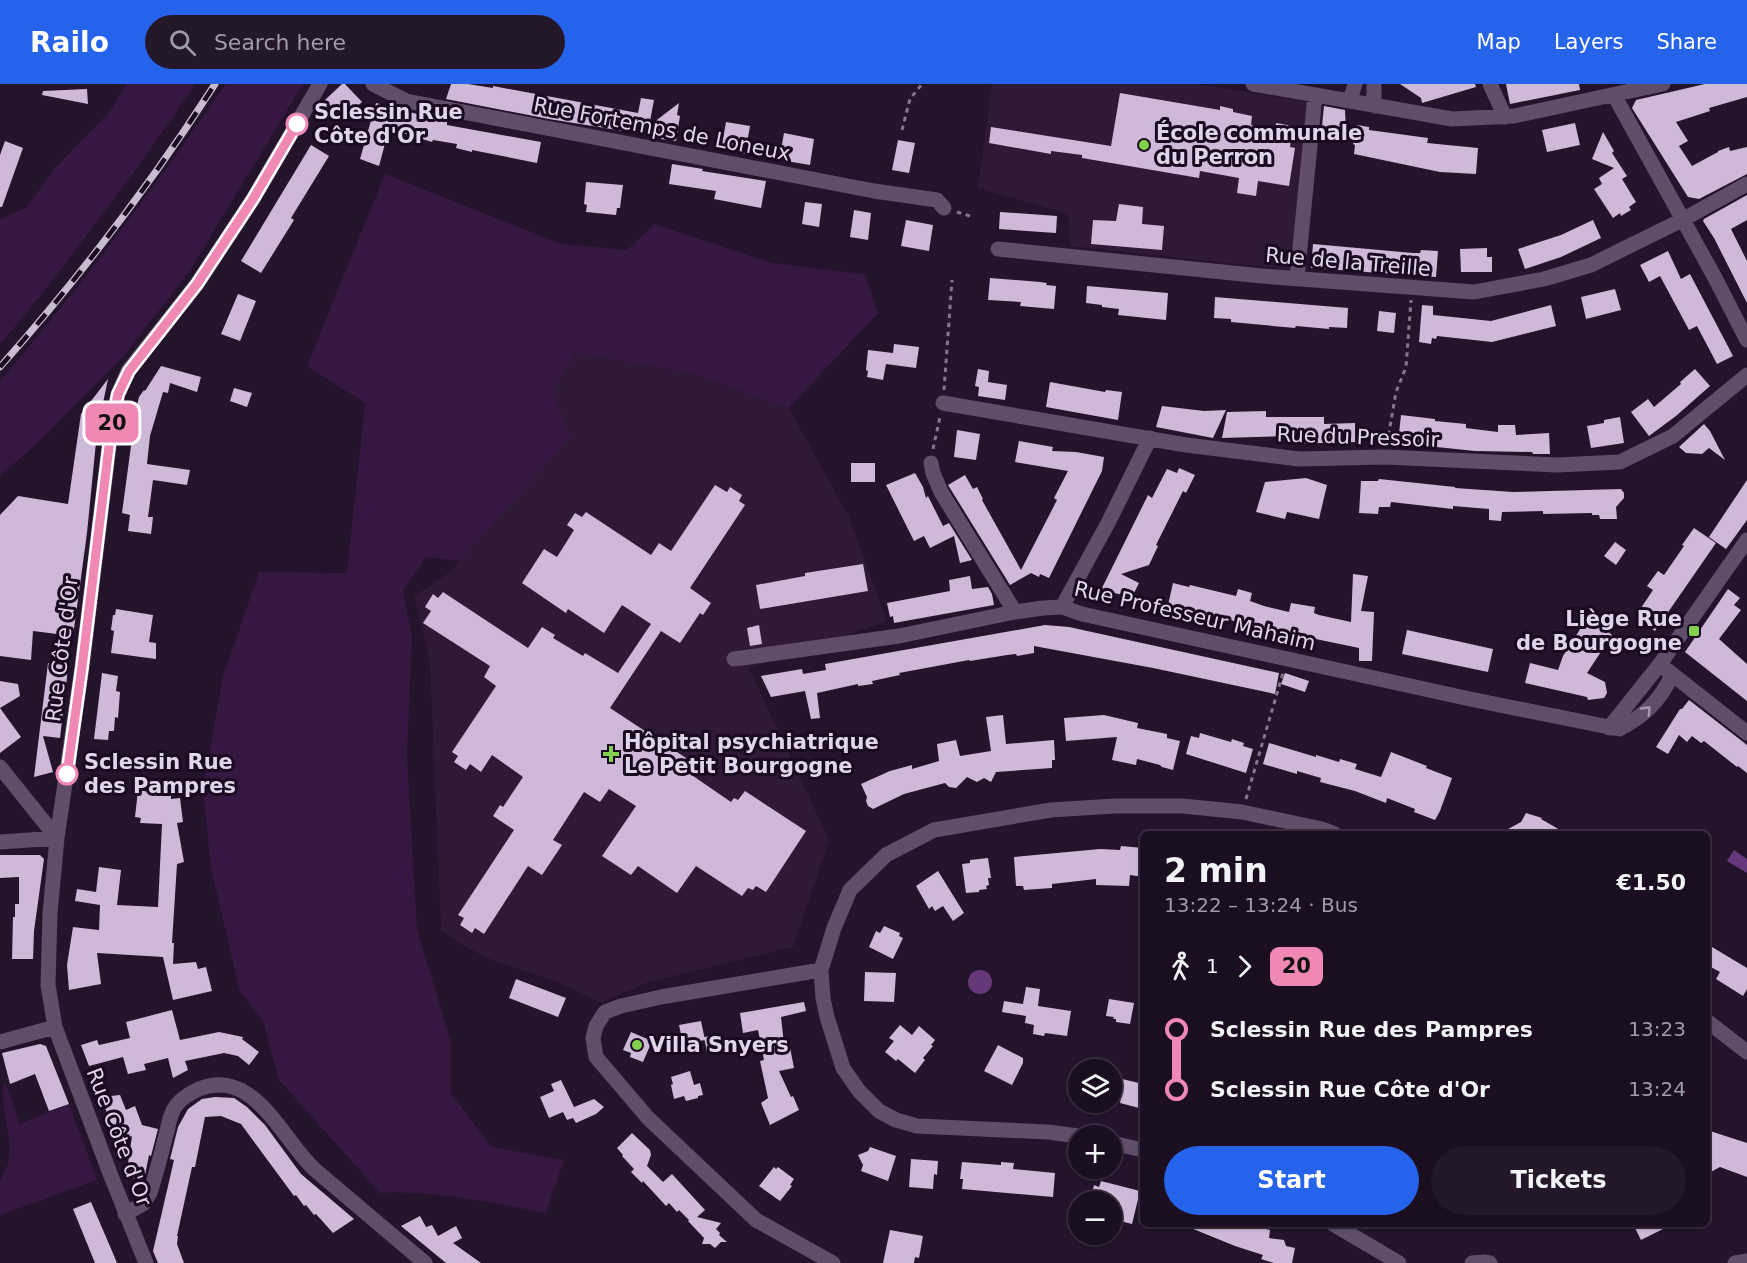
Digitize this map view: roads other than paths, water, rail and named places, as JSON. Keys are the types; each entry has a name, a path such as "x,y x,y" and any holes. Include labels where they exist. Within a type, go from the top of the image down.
{"street":[{"name":"Rue Côte d'Or","path":"146,1263 55,1027 48,985 47,948 57,838 82,667 112,422 118,394 129,371 197,284 247,209 320,84"},
{"name":"Rue Fortemps de Loneux","path":"373,84 406,101 937,200 944,208"},
{"path":"1253,84 1452,119 1505,117 1663,84"},
{"path":"1350,101 1355,84"},
{"path":"1374,84 1374,106"},
{"path":"1490,84 1505,117"},
{"path":"1297,278 1315,95"},
{"path":"1614,95 1747,340"},
{"name":"Rue de la Treille","path":"998,249 1297,278 1474,292 1544,279 1591,265 1682,220 1747,184"},
{"name":"Rue du Pressoir","path":"943,403 1186,445 1299,459 1384,458 1557,465 1620,462 1673,436 1747,375"},
{"path":"1062,608 1150,438"},
{"path":"931,460 933,474 941,492 1015,612"},
{"path":"1609,728 1660,664 1747,540"},
{"name":"Rue Professeur Mahaim","path":"734,659 898,636 1015,612 1062,608 1470,699 1618,729 1645,713 1666,688 1672,675"},
{"path":"1660,664 1747,733"},
{"path":"0,767 57,838"},
{"path":"1068,1135 917,1126 879,1111 859,1091 843,1068 827,1017 820,970 850,890 886,855 934,830 1052,810 1183,806 1242,812 1325,831"},
{"path":"0,842 57,838"},
{"path":"820,970 621,1006 604,1012 596,1026 593,1038 596,1057 648,1119 756,1220 833,1263"},
{"path":"1710,1023 1747,1052"},
{"path":"0,1042 55,1027"},
{"path":"126,1214 143,1204 150,1193 172,1112 182,1099 196,1090 214,1084 228,1085 242,1090 264,1108 304,1160 424,1263"},
{"path":"1122,1145 1140,1149"},
{"path":"1338,1227 1399,1263"},
{"path":"1735,1263 1747,1261"},
{"path":"1472,1263 1490,1263"}],"railway":[{"path":"0,367 113,230 166,158 215,84"}],"place":[{"name":"Sclessin Rue Côte d'Or","path":"297,124"},
{"name":"École communale du Perron","path":"1144,145"},
{"name":"Liège Rue de Bourgogne","path":"1694,631"},
{"name":"Hôpital psychiatrique Le Petit Bourgogne","path":"611,754"},
{"name":"Sclessin Rue des Pampres","path":"67,774"},
{"name":"Villa Snyers","path":"637,1045"}]}
